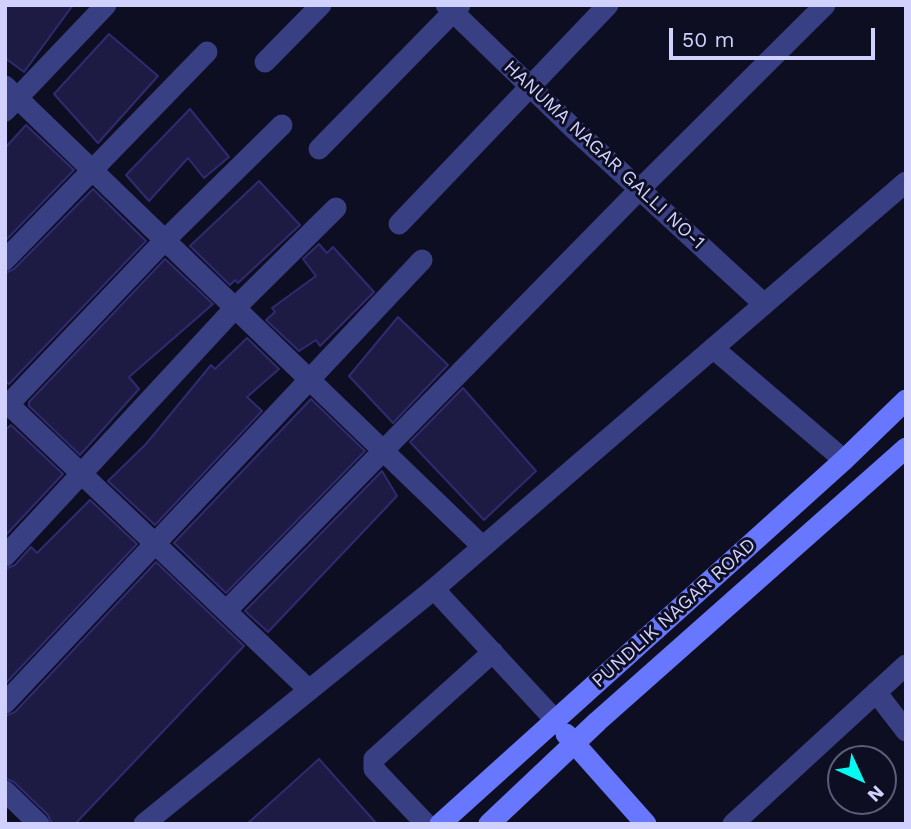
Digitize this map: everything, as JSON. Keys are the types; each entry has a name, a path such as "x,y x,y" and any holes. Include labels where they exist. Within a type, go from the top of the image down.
{"main road":[{"name":"PUNDLIK NAGAR ROAD","path":"440,824 844,460 906,400"},
{"name":"PUNDLIK NAGAR ROAD","path":"489,824 575,743 906,448"},
{"path":"555,720 646,824"}],"street":[{"path":"107,5 9,98 91,170 482,546"},
{"path":"265,62 321,5"},
{"path":"399,224 608,5"},
{"path":"226,611 639,190 825,5"},
{"path":"319,149 453,8"},
{"name":"HANUMA NAGAR GALLI NO-1","path":"453,8 531,88 764,304"},
{"path":"5,260 207,52"},
{"path":"282,125 164,241 6,404 308,689"},
{"path":"144,824 434,589 906,182"},
{"path":"5,556 234,309 336,208"},
{"path":"5,703 422,260"},
{"path":"713,348 844,460"},
{"path":"434,589 555,720"},
{"path":"426,824 374,769 374,759 493,652"},
{"path":"733,824 906,664"},
{"path":"876,692 906,731"},
{"path":"5,792 39,824"}],"building":[{"path":"5,5 73,5 24,72 5,58"},
{"path":"109,34 158,76 98,143 54,94"},
{"path":"190,109 229,157 204,178 188,158 149,201 126,175"},
{"path":"26,125 74,170 5,241 5,148"},
{"path":"259,181 300,225 238,283 235,280 230,285 190,246"},
{"path":"93,189 146,241 9,384 5,381 5,273 14,269"},
{"path":"319,244 327,253 333,247 374,292 320,346 316,340 299,351 266,320 275,312 272,308 316,276 303,259"},
{"path":"165,259 213,304 129,377 139,389 80,455 29,406 29,402"},
{"path":"398,317 448,365 393,423 349,376"},
{"path":"247,338 279,369 247,397 262,411 155,525 108,481 146,444 211,365 215,369"},
{"path":"463,388 536,471 484,520 410,442"},
{"path":"311,399 365,451 226,593 174,543"},
{"path":"11,425 63,474 5,536 5,430"},
{"path":"382,471 397,496 268,632 245,611"},
{"path":"90,500 137,544 5,684 5,569 15,565 31,547 37,553"},
{"path":"156,562 244,646 75,824 52,824 48,815 14,782 5,778 5,716 15,712"},
{"path":"319,759 377,824 247,824"}]}
